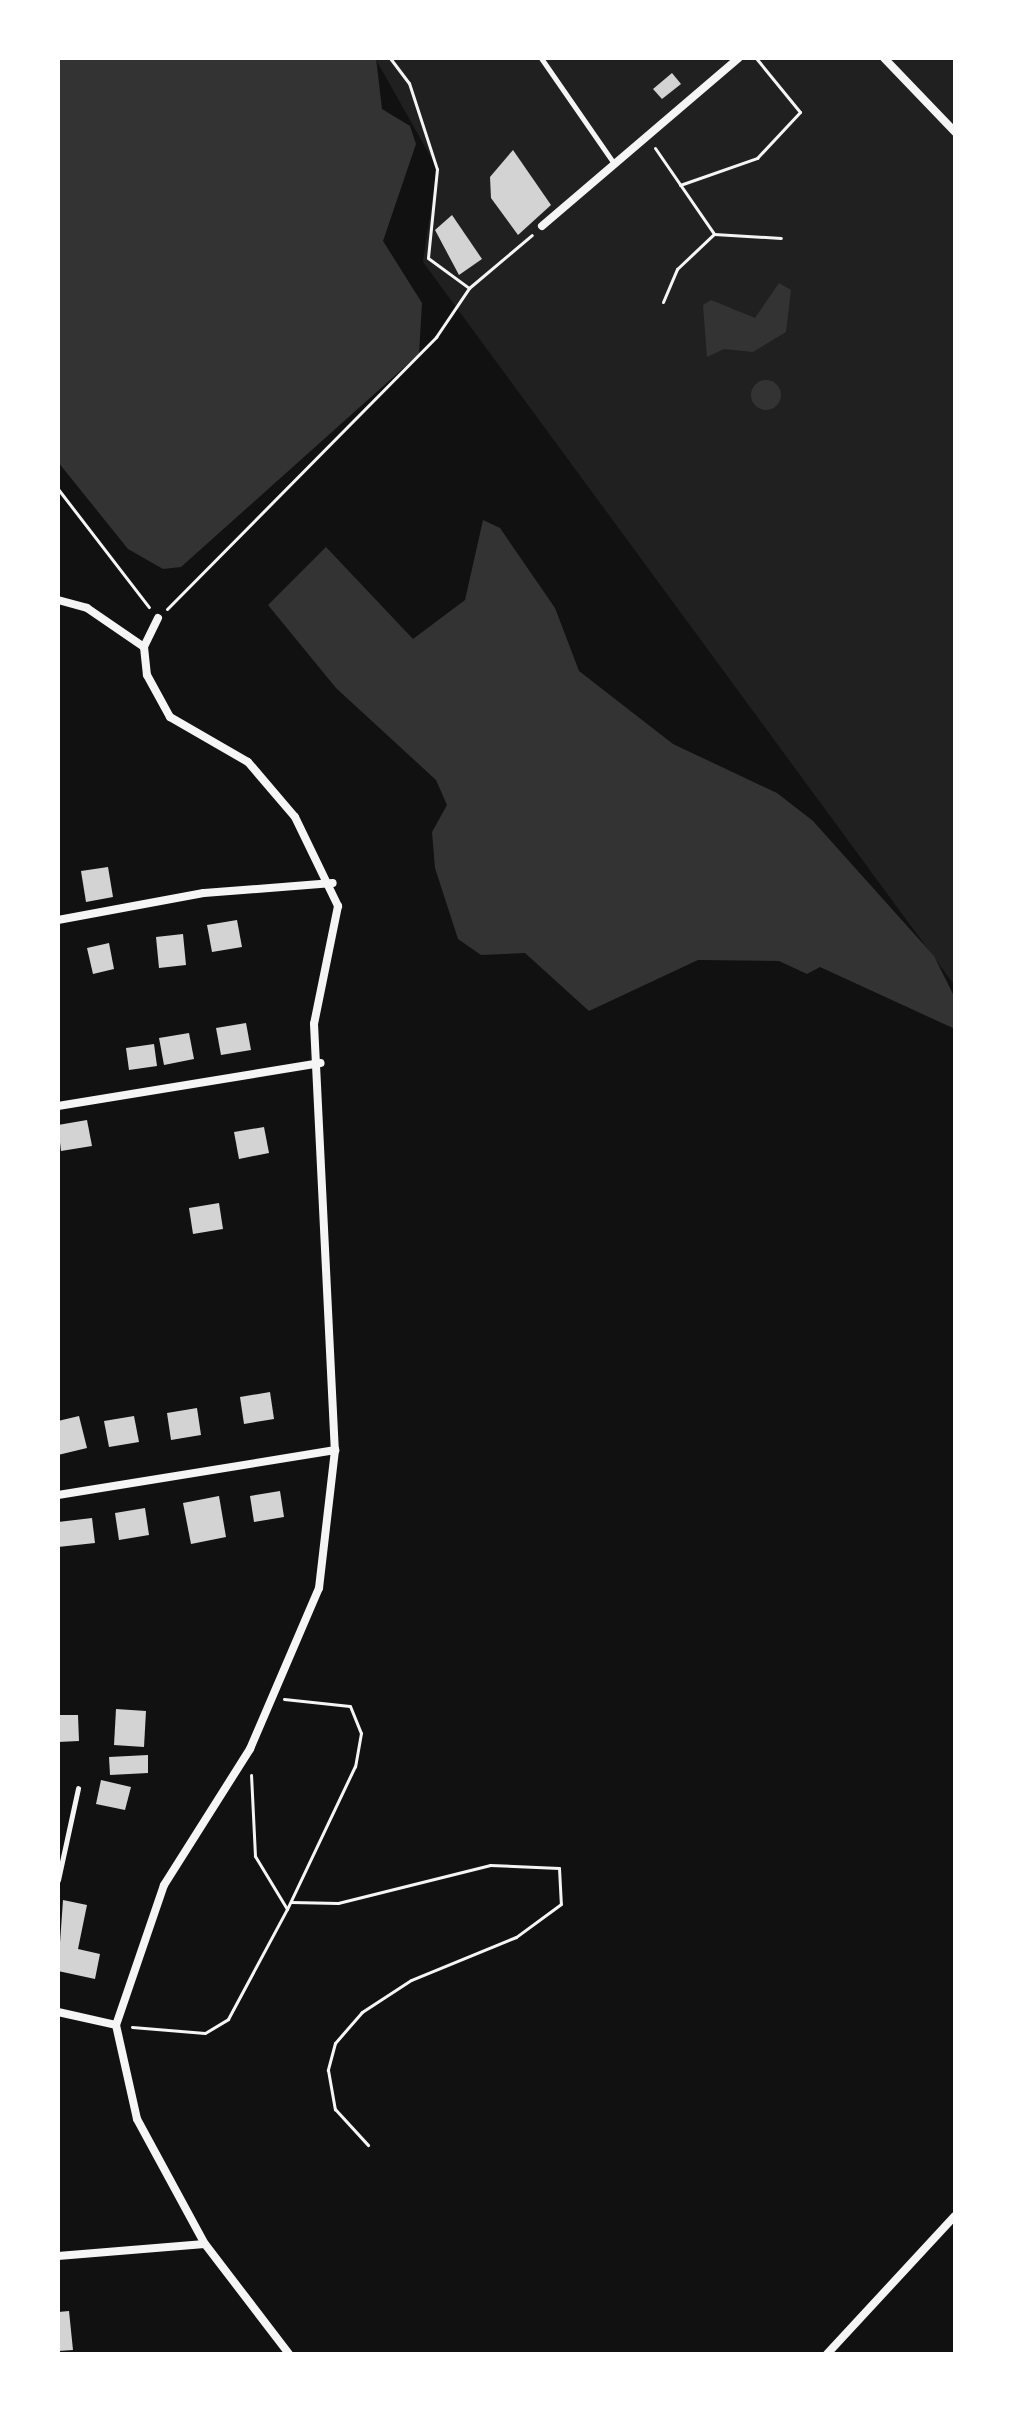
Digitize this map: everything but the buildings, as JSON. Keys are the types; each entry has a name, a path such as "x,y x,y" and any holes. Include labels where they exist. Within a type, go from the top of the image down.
{"street":[{"path":"542,226 613,162 739,58"},
{"path":"884,58 955,132"},
{"path":"58,600 87,608 144,647"},
{"path":"158,618 144,647 147,675 170,717 248,762 295,817 333,883 339,929 317,987 335,1450 319,1588 272,1690 250,1749 164,1885 116,2025 137,2119 205,2244 289,2354"},
{"path":"58,920 204,893 333,883"},
{"path":"58,1106 320,1063"},
{"path":"58,1495 335,1450"},
{"path":"58,2012 116,2025"},
{"path":"827,2354 955,2216"},
{"path":"58,2256 205,2244"}],"lane":[{"path":"541,58 613,162"},
{"path":"58,1880 78,1788"}],"path":[{"path":"390,58 409,83 437,169 428,258 469,288"},
{"path":"680,185 757,158 800,112 756,58"},
{"path":"646,135 714,234"},
{"path":"58,489 158,618 436,337 469,288 542,226"},
{"path":"663,302 677,269 714,234 781,238"},
{"path":"116,2025 189,2034 228,2019 291,1902 355,1766 361,1733 350,1706 295,1703 272,1690"},
{"path":"250,1749 255,1856 287,1909"},
{"path":"291,1902 351,1901 490,1865 559,1868 561,1904 516,1937 411,1980 362,2012 335,2043 328,2070 335,2109 368,2145"}],"shaded area":[{"path":"58,58 376,58 382,109 410,126 416,144 383,241 422,303 419,354 181,567 163,569 128,549 58,462"},
{"path":"375,58 955,58 955,986 423,262 437,168"},
{"path":"779,283 791,290 786,332 753,352 724,349 707,357 703,305 711,300 755,318"},
{"path":"766,380 776,385 781,395 776,405 766,410 756,405 751,395 756,385"},
{"path":"483,520 500,528 555,608 579,671 673,744 777,793 813,821 934,956 955,998 955,1029 820,967 807,974 779,961 698,960 589,1011 525,953 481,955 458,939 435,868 432,832 447,805 436,780 336,688 268,605 326,547 413,639 465,600"}]}
